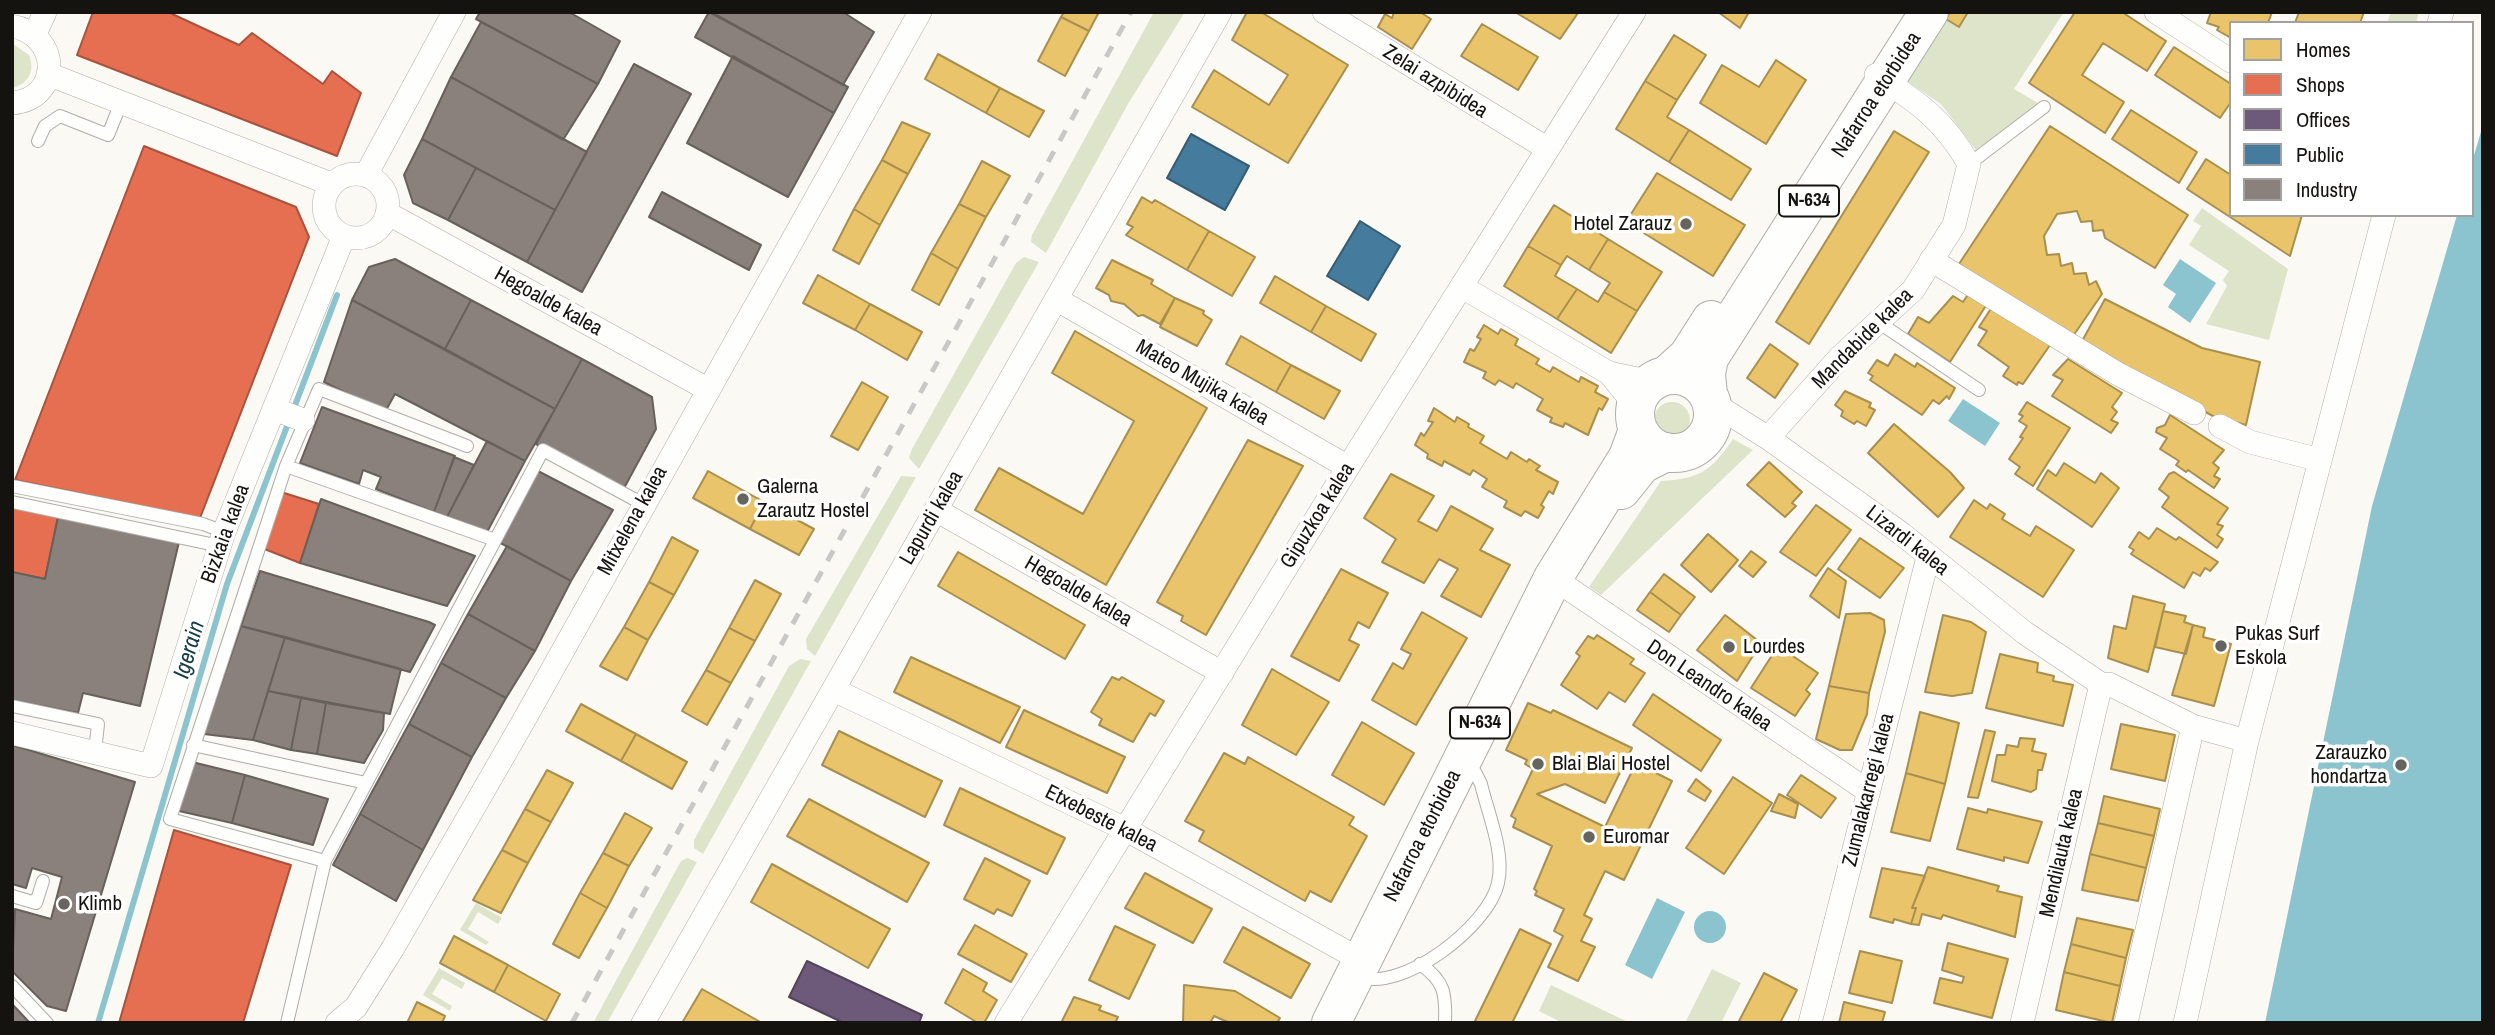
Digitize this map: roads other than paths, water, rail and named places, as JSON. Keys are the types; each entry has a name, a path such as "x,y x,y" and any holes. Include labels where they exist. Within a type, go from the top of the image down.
{"highway":[{"name":"Nafarroa etorbidea","path":"1710,398 1709,358 1878,77 1909,12"},
{"name":"Nafarroa etorbidea","path":"1331,1023 1362,971 1560,583 1620,492 1642,464 1652,409 1878,77 1929,12"},
{"path":"1652,409 1685,376 1698,383 1710,398"},
{"name":"N-634","path":"1652,409 1693,448 1703,440 1710,428 1710,398"},
{"name":"Nafarroa etorbidea","path":"1349,1023 1362,971"}],"street":[{"path":"35,34 46,12"},
{"path":"366,175 454,12"},
{"name":"Mitxelena kalea","path":"337,1023 356,1007 393,948 523,722 920,12"},
{"name":"Lapurdi kalea","path":"643,1023 1220,12"},
{"name":"Zelai azpibidea","path":"1324,12 1548,149"},
{"path":"2156,12 2229,60"},
{"name":"Gipuzkoa kalea","path":"1006,1023 1632,13"},
{"path":"12,26 35,34 47,52 48,74 37,93 12,103"},
{"path":"48,74 331,184"},
{"path":"1878,77 1928,109 1953,135 1969,164"},
{"name":"Mandabide kalea","path":"1768,438 1841,356 1913,290 1954,225 1969,164"},
{"path":"346,175 366,175 385,191 387,213 383,223 371,234 354,238 344,236 334,230 324,212 323,201 331,184 346,175"},
{"name":"Hegoalde kalea","path":"387,213 709,390"},
{"path":"2185,1023 2247,741 2383,217"},
{"name":"Bizkaia kalea","path":"12,733 151,766 222,539 344,236"},
{"path":"1931,260 2118,374 2194,413"},
{"path":"1464,288 1609,373 1652,409"},
{"name":"Mateo Mujika kalea","path":"1056,299 1349,467"},
{"name":"Lizardi kalea","path":"1710,398 1928,557 2025,633 2105,684 2193,726 2247,741"},
{"path":"274,409 303,420"},
{"path":"2220,426 2250,442 2320,460"},
{"name":"Hegoalde kalea","path":"936,510 1222,673"},
{"name":"Zumalakarregi kalea","path":"1811,1023 1928,557"},
{"name":"Don Leandro kalea","path":"1560,583 1868,792"},
{"name":"Mendilauta kalea","path":"2022,1023 2105,684"},
{"name":"Etxebeste kalea","path":"834,690 1125,829 1362,971"},
{"path":"2126,1023 2193,726"}],"lane":[{"path":"38,141 45,126 60,116 108,135 121,103"},
{"path":"1969,164 2044,107"},
{"path":"1878,322 1979,390"},
{"name":"Bizkaia kalea","path":"325,861 170,819 286,466 303,420 319,389 467,446"},
{"path":"287,1023 325,861 542,450 643,504"},
{"path":"286,466 495,540"},
{"path":"12,486 203,524 222,539"},
{"path":"12,502 222,539"},
{"path":"12,706 98,724 95,752"},
{"path":"194,745 366,783"},
{"path":"1362,971 1390,977 1420,964 1451,944 1482,917 1498,884 1498,852 1481,784 1468,767"},
{"path":"12,896 36,903 43,881"},
{"path":"1420,964 1443,984 1446,996 1445,1023"},
{"path":"12,986 47,1023"}],"water":[{"name":"Zarauzko hondartza","path":"2483,125 2483,1023 2265,1023 2372,506 2456,217 2474,217 2474,155"},
{"path":"2180,259 2216,283 2190,323 2168,307 2176,294 2163,285"},
{"path":"1963,399 2000,423 1985,446 1948,421"},
{"path":"1657,898 1685,912 1652,979 1625,965"},
{"path":"1710,911 1721,916 1726,927 1721,938 1710,943 1699,938 1694,927 1699,916"}],"waterway":[{"name":"Igerain","path":"98,1023 227,584 337,295"}],"railway":[{"path":"572,1023 1131,12"}],"place":[{"name":"Hotel Zarauz","path":"1686,224"},
{"name":"Galerna Zarautz Hostel","path":"743,499"},
{"name":"Pukas Surf Eskola","path":"2221,646"},
{"name":"Lourdes","path":"1729,647"},
{"name":"Blai Blai Hostel","path":"1538,764"},
{"name":"Zarauzko hondartza","path":"2401,765"},
{"name":"Euromar","path":"1589,837"},
{"name":"Klimb","path":"64,904"}]}
